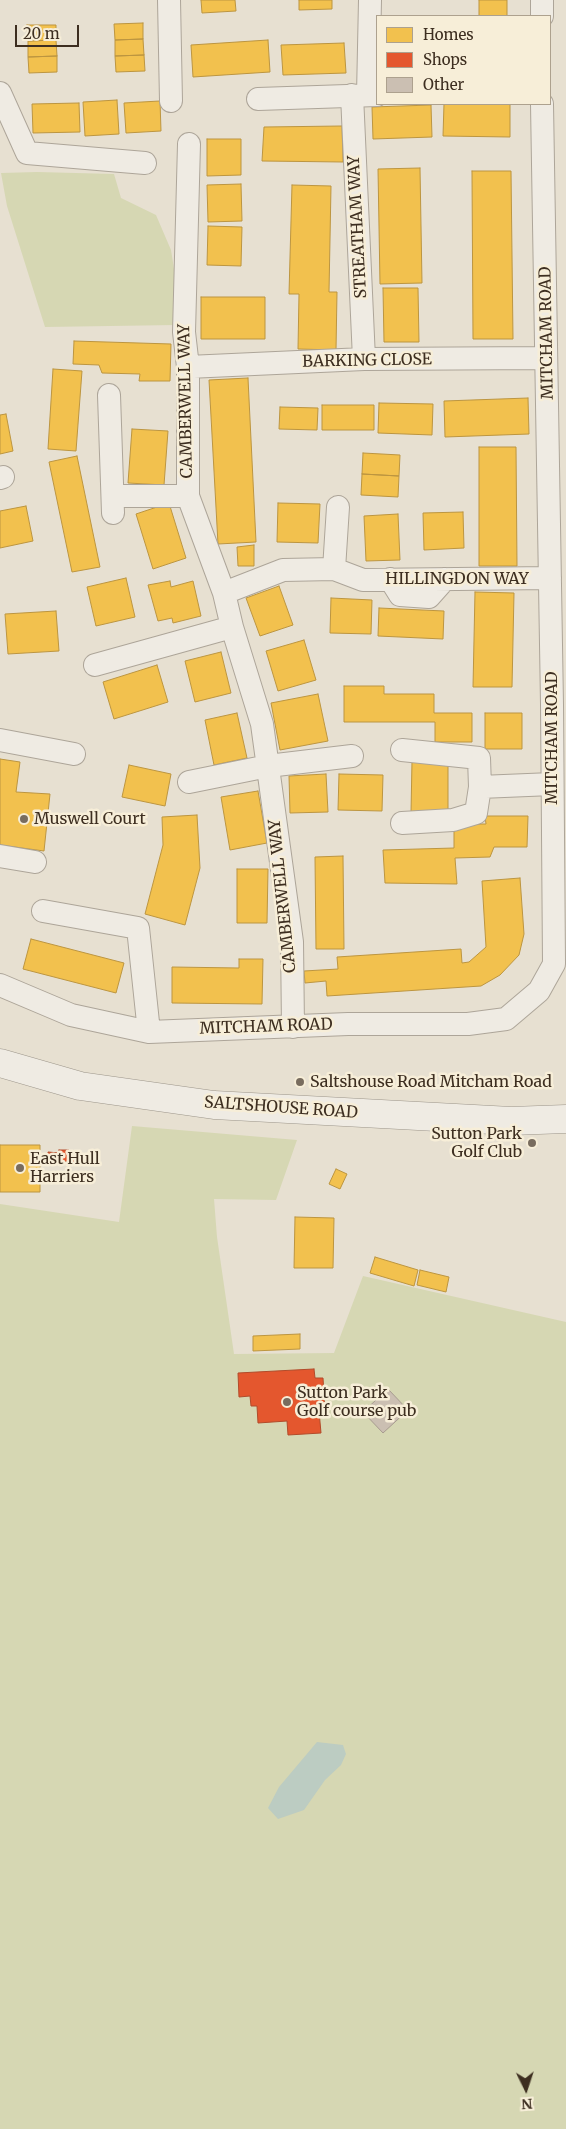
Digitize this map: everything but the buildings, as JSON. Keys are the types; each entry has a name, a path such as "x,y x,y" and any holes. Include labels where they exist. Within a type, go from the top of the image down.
{"main road":[{"name":"SALTSHOUSE ROAD","path":"0,1063 80,1086 214,1105 492,1120 566,1119"}],"street":[{"path":"169,0 171,101"},
{"name":"STREATHAM WAY","path":"364,359 366,95 370,0"},
{"path":"542,0 542,15"},
{"path":"0,93 27,154 145,163"},
{"path":"258,99 366,95"},
{"name":"MITCHAM ROAD","path":"0,985 71,1015 149,1032 348,1024 478,1023 506,1019 539,991 554,964 542,105"},
{"name":"CAMBERWELL WAY","path":"189,144 177,202 184,332 188,367 188,496 224,593 232,628 262,724 292,942 293,1027"},
{"name":"BARKING CLOSE","path":"188,367 364,359 546,358"},
{"path":"110,395 113,505 188,496"},
{"path":"224,593 283,570 334,569 338,506"},
{"name":"HILLINGDON WAY","path":"334,569 363,580 550,578"},
{"path":"95,665 232,628"},
{"path":"0,740 74,754"},
{"path":"402,750 479,758 480,787 476,813 453,820 402,823"},
{"path":"189,782 268,766 343,762"},
{"path":"480,787 552,784"},
{"path":"0,856 35,862"},
{"path":"43,910 138,928 149,1032"}],"green space":[{"path":"1,173 114,174 121,198 156,215 171,250 175,275 176,325 45,327 7,206"},
{"path":"132,1126 297,1140 276,1200 214,1199 217,1237 234,1354 334,1353 363,1276 566,1322 566,2129 0,2129 0,1204 119,1222"}],"shaded area":[{"path":"317,1742 343,1745 346,1754 341,1765 325,1780 304,1810 278,1819 268,1808 279,1787"}],"place":[{"name":"Muswell Court","path":"24,819"},
{"name":"Saltshouse Road Mitcham Road","path":"300,1082"},
{"name":"Sutton Park Golf Club","path":"532,1143"},
{"name":"East Hull Harriers","path":"20,1168"},
{"name":"Sutton Park Golf course pub","path":"287,1402"}]}
